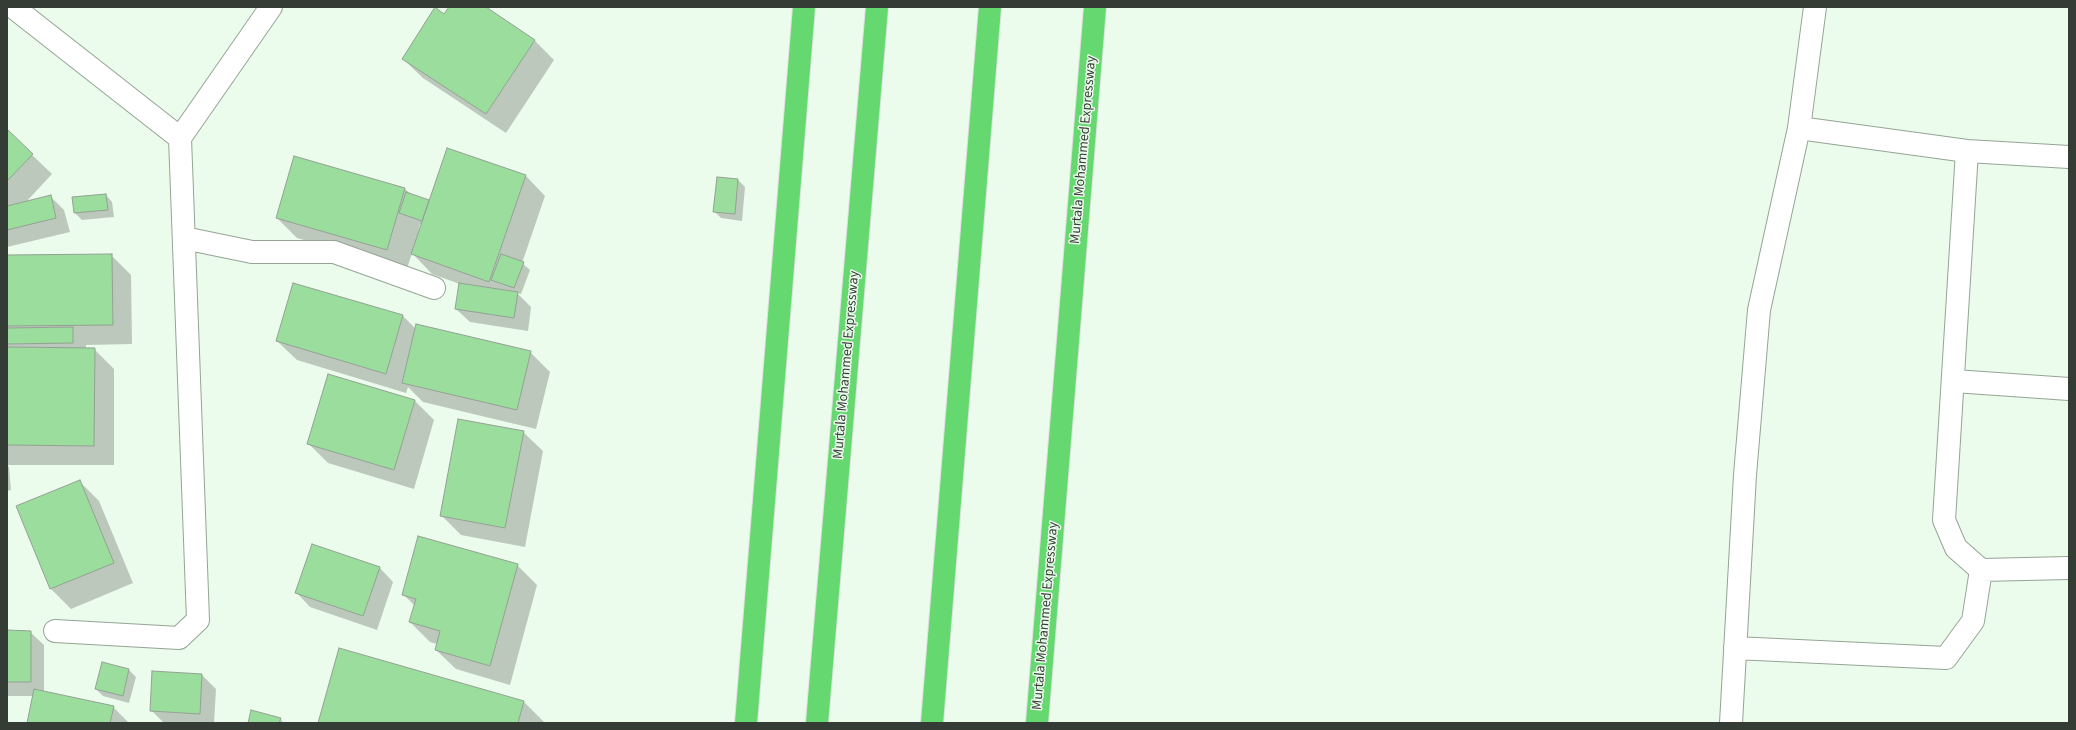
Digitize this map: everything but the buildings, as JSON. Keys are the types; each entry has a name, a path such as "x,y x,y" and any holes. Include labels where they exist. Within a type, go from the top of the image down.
{"highway":[{"path":"746,723 804,7"},
{"name":"Murtala Mohammed Expressway","path":"817,723 877,7"},
{"path":"932,723 990,7"},
{"name":"Murtala Mohammed Expressway","path":"1037,723 1095,7"}],"street":[{"path":"14,7 180,138"},
{"path":"55,631 179,638 198,620 180,138 271,7"},
{"path":"1731,723 1745,475 1759,310 1799,128 1816,7"},
{"path":"1799,128 1967,151 2069,157"},
{"path":"1967,151 1954,381 1944,520 1956,548 1981,570 2069,568"},
{"path":"184,238 252,252 334,252 434,288"},
{"path":"1954,381 2069,389"},
{"path":"1735,648 1946,658 1973,621 1981,570"}]}
